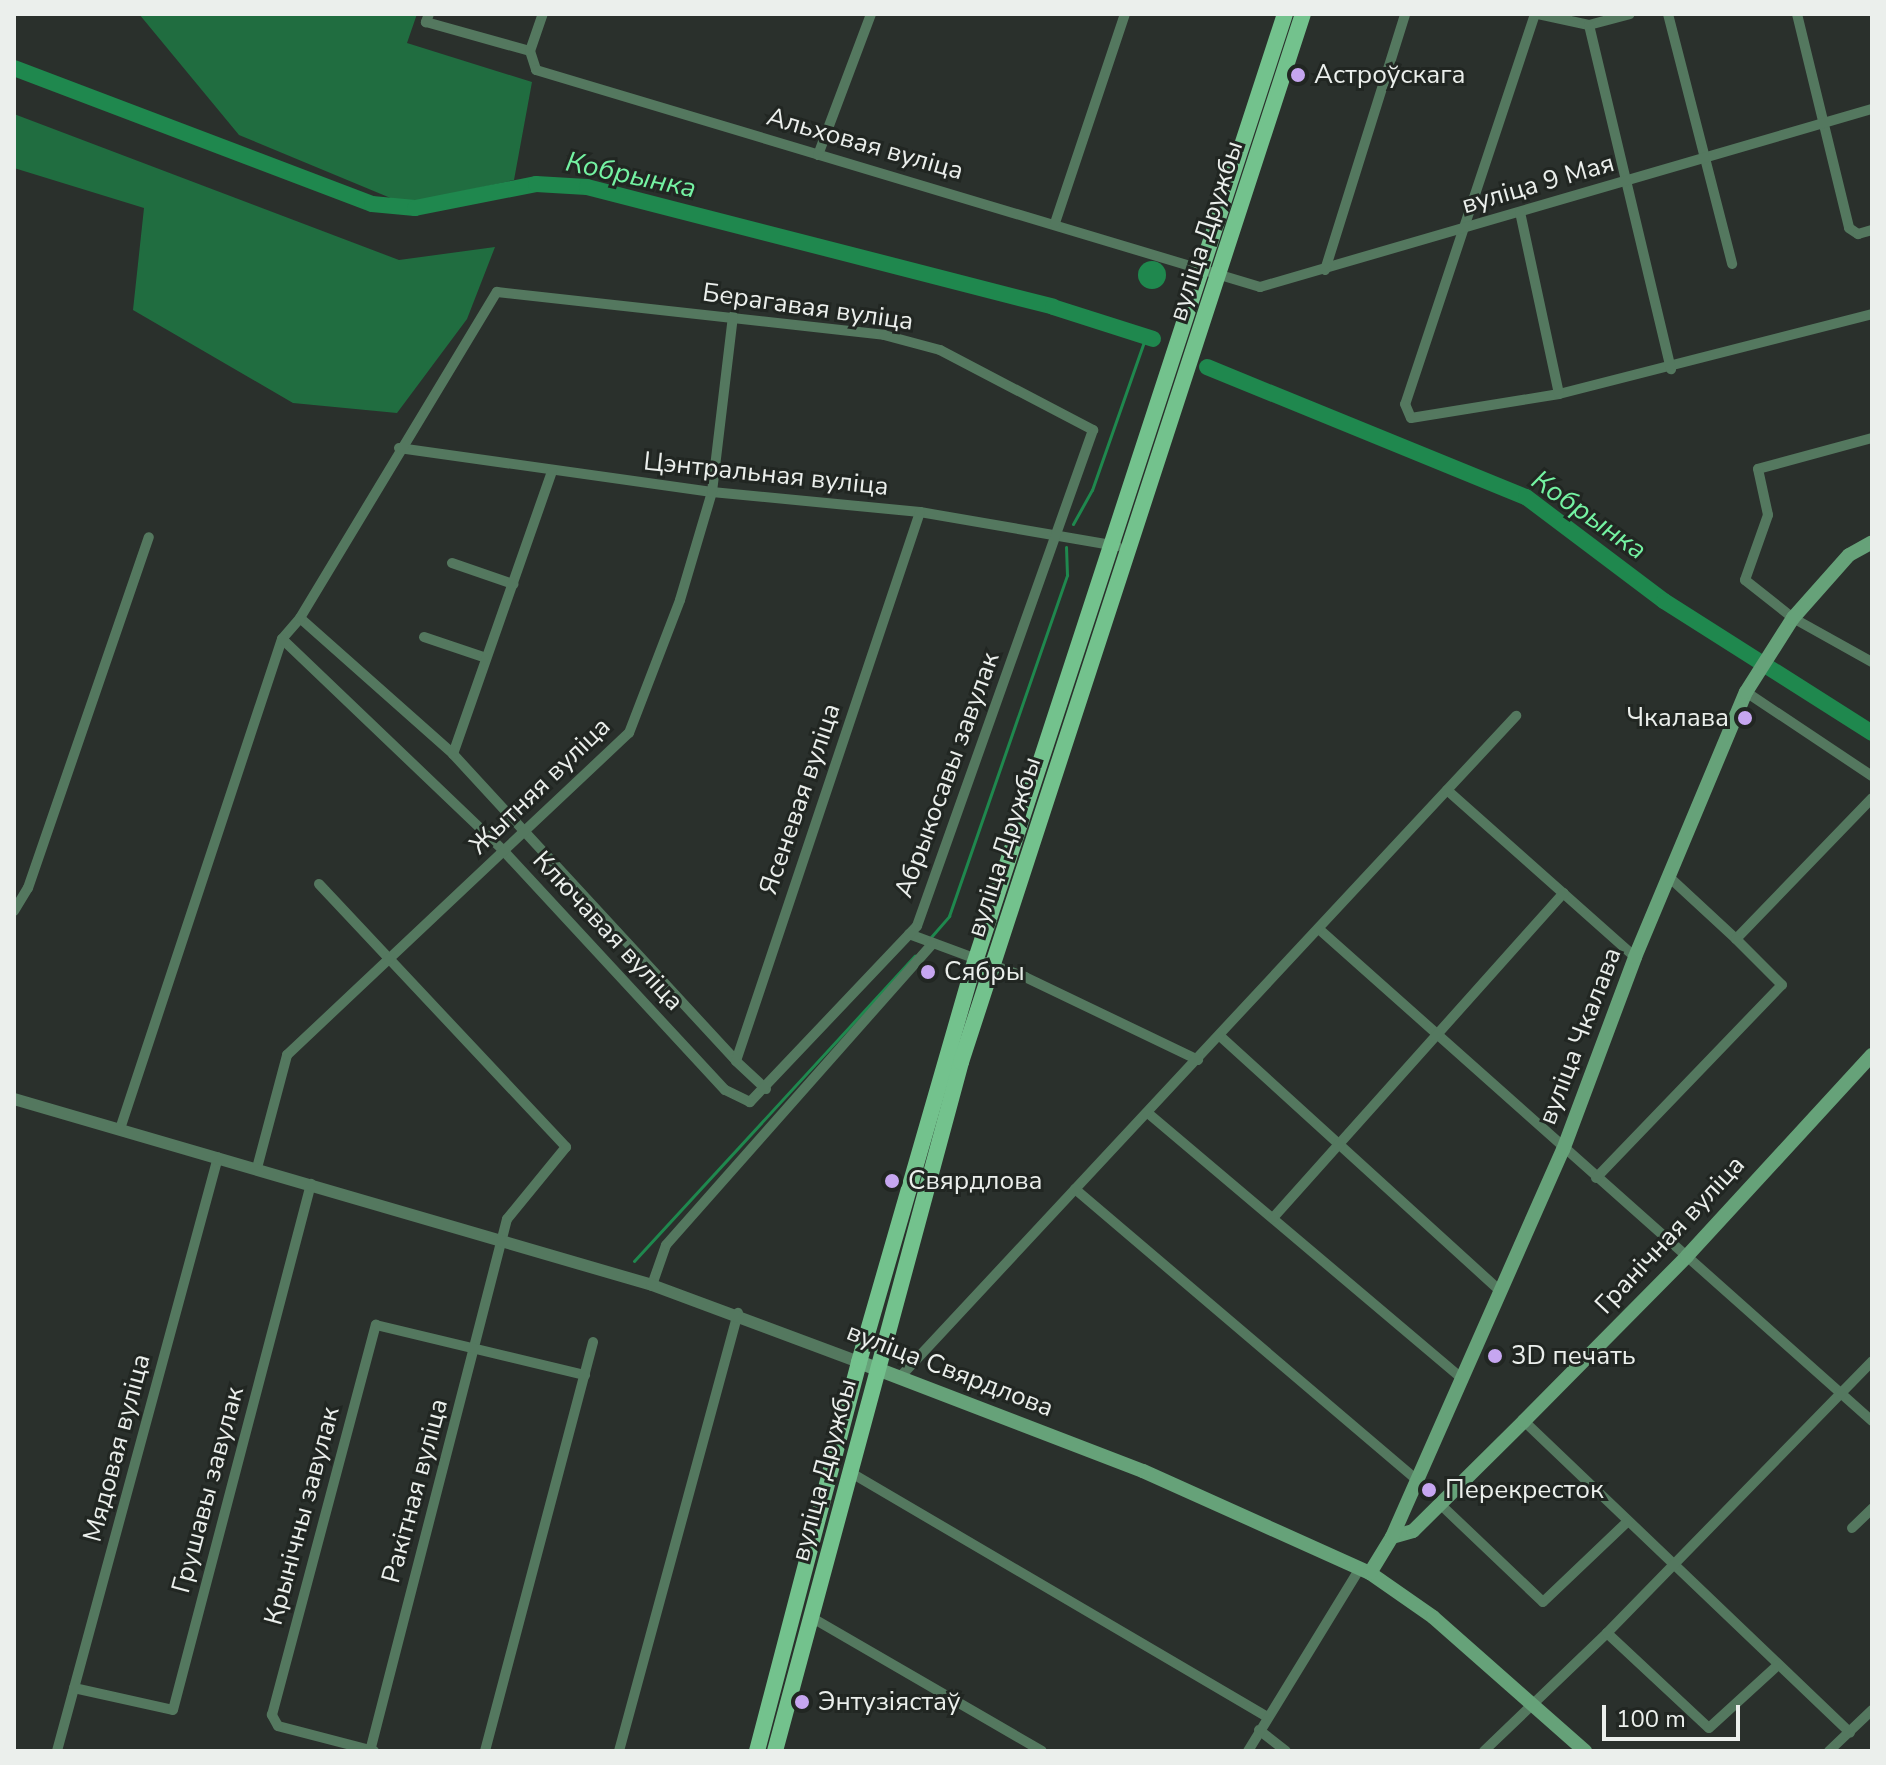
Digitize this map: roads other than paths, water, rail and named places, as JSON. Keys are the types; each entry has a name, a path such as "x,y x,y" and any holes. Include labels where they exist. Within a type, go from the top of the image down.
{"main road":[{"name":"вуліца Дружбы","path":"757,1751 886,1268 984,962 1097,640 1118,546 1188,361 1235,167 1285,14"},
{"name":"вуліца Дружбы","path":"775,1751 848,1471 961,1062 1008,864 1209,270 1302,14"},
{"name":"вуліца Чкалава","path":"1365,1571 1392,1537 1460,1377 1563,1150 1635,957 1746,692 1793,618 1849,555 1872,542"},
{"name":"Гранічная вуліца","path":"1392,1537 1413,1531 1524,1421 1687,1256 1872,1055"},
{"path":"876,1369 870,1355 886,1268"},
{"path":"848,1471 867,1374 859,1362"},
{"name":"вуліца Свярдлова","path":"859,1362 1143,1471 1365,1571 1433,1617 1585,1751"}],"street":[{"path":"429,14 426,22 530,51 543,14"},
{"path":"818,155 871,14"},
{"path":"1055,223 1125,14"},
{"path":"1325,270 1405,14"},
{"path":"1630,14 1589,25 1536,14 1459,231 1405,404 1406,413 1418,420 1559,394 1671,369 1872,314"},
{"path":"1668,14 1732,264"},
{"path":"1797,14 1849,228 1853,233 1872,230"},
{"path":"1589,25 1671,369"},
{"name":"Альховая вуліца","path":"530,51 536,70 1209,270"},
{"name":"вуліца 9 Мая","path":"1209,270 1260,287 1872,109"},
{"path":"1520,212 1559,394"},
{"name":"Берагавая вуліца","path":"399,448 497,292 884,335 940,350 1093,430"},
{"name":"Жытняя вуліца","path":"257,1168 287,1055 629,733 680,600 712,492 733,316"},
{"name":"Абрыкосавы завулак","path":"766,1089 917,926 1093,430"},
{"path":"1872,438 1758,469 1768,515 1745,580 1793,618 1872,662"},
{"path":"120,1129 282,639 300,618 399,448"},
{"name":"Цэнтральная вуліца","path":"399,448 712,492 920,512 1057,533 1118,546"},
{"path":"453,754 552,471"},
{"name":"Ясеневая вуліца","path":"736,1061 920,512"},
{"path":"14,911 28,888 149,537"},
{"path":"452,563 513,584"},
{"name":"Ключавая вуліца","path":"300,618 453,754 527,829 736,1061"},
{"path":"424,637 486,658"},
{"name":"Ключавая вуліца","path":"282,639 504,851 725,1090 750,1102 766,1089"},
{"path":"1746,692 1872,776"},
{"path":"900,1377 1149,1114 1516,716"},
{"path":"1447,790 1635,957"},
{"path":"1736,939 1872,798"},
{"path":"1596,1178 1782,985 1668,876"},
{"path":"319,884 391,957"},
{"path":"1273,1218 1564,893"},
{"path":"1320,930 1563,1150 1872,1421"},
{"path":"909,934 984,962 1198,1060"},
{"path":"652,1285 666,1245 932,944"},
{"name":"Ракітная вуліца","path":"372,1751 507,1219 566,1147 391,957"},
{"path":"1220,1036 1499,1290"},
{"path":"736,1061 766,1089"},
{"name":"вуліца Свярдлова","path":"14,1099 652,1285 738,1313 859,1362"},
{"path":"1149,1114 1460,1377"},
{"name":"Мядовая вуліца","path":"57,1751 218,1157"},
{"name":"Грушавы завулак","path":"74,1688 173,1710 311,1184"},
{"path":"1075,1189 1417,1480"},
{"path":"619,1751 738,1313"},
{"name":"Крынічны завулак","path":"372,1751 278,1726 272,1715 376,1325 475,1347"},
{"path":"485,1751 593,1342"},
{"path":"475,1347 585,1375"},
{"path":"1484,1751 1674,1566 1872,1361"},
{"path":"1524,1421 1850,1732"},
{"path":"848,1471 1266,1716"},
{"path":"1440,1504 1543,1602 1628,1521"},
{"path":"1852,1528 1872,1509"},
{"path":"1248,1751 1266,1716 1365,1571"},
{"path":"809,1616 1042,1751"},
{"path":"1607,1633 1709,1728 1778,1665"},
{"path":"1829,1751 1871,1714"},
{"path":"1259,1730 1286,1751"}],"waterway":[{"name":"Кобрынка","path":"14,68 372,204 415,208 536,184 587,187 1053,307 1153,339"},
{"path":"1073,524 1092,490 1146,336"},
{"name":"Кобрынка","path":"1207,367 1526,497 1664,601 1872,733"},
{"path":"931,937 949,916 1067,575 1066,547"},
{"path":"634,1261 915,955"}],"place":[{"name":"Астроўскага","path":"1298,75"},
{"name":"Чкалава","path":"1745,718"},
{"name":"Сябры","path":"928,972"},
{"name":"Свярдлова","path":"892,1181"},
{"name":"3D печать","path":"1495,1356"},
{"name":"Перекресток","path":"1429,1490"},
{"name":"Энтузіястаў","path":"802,1702"}]}
